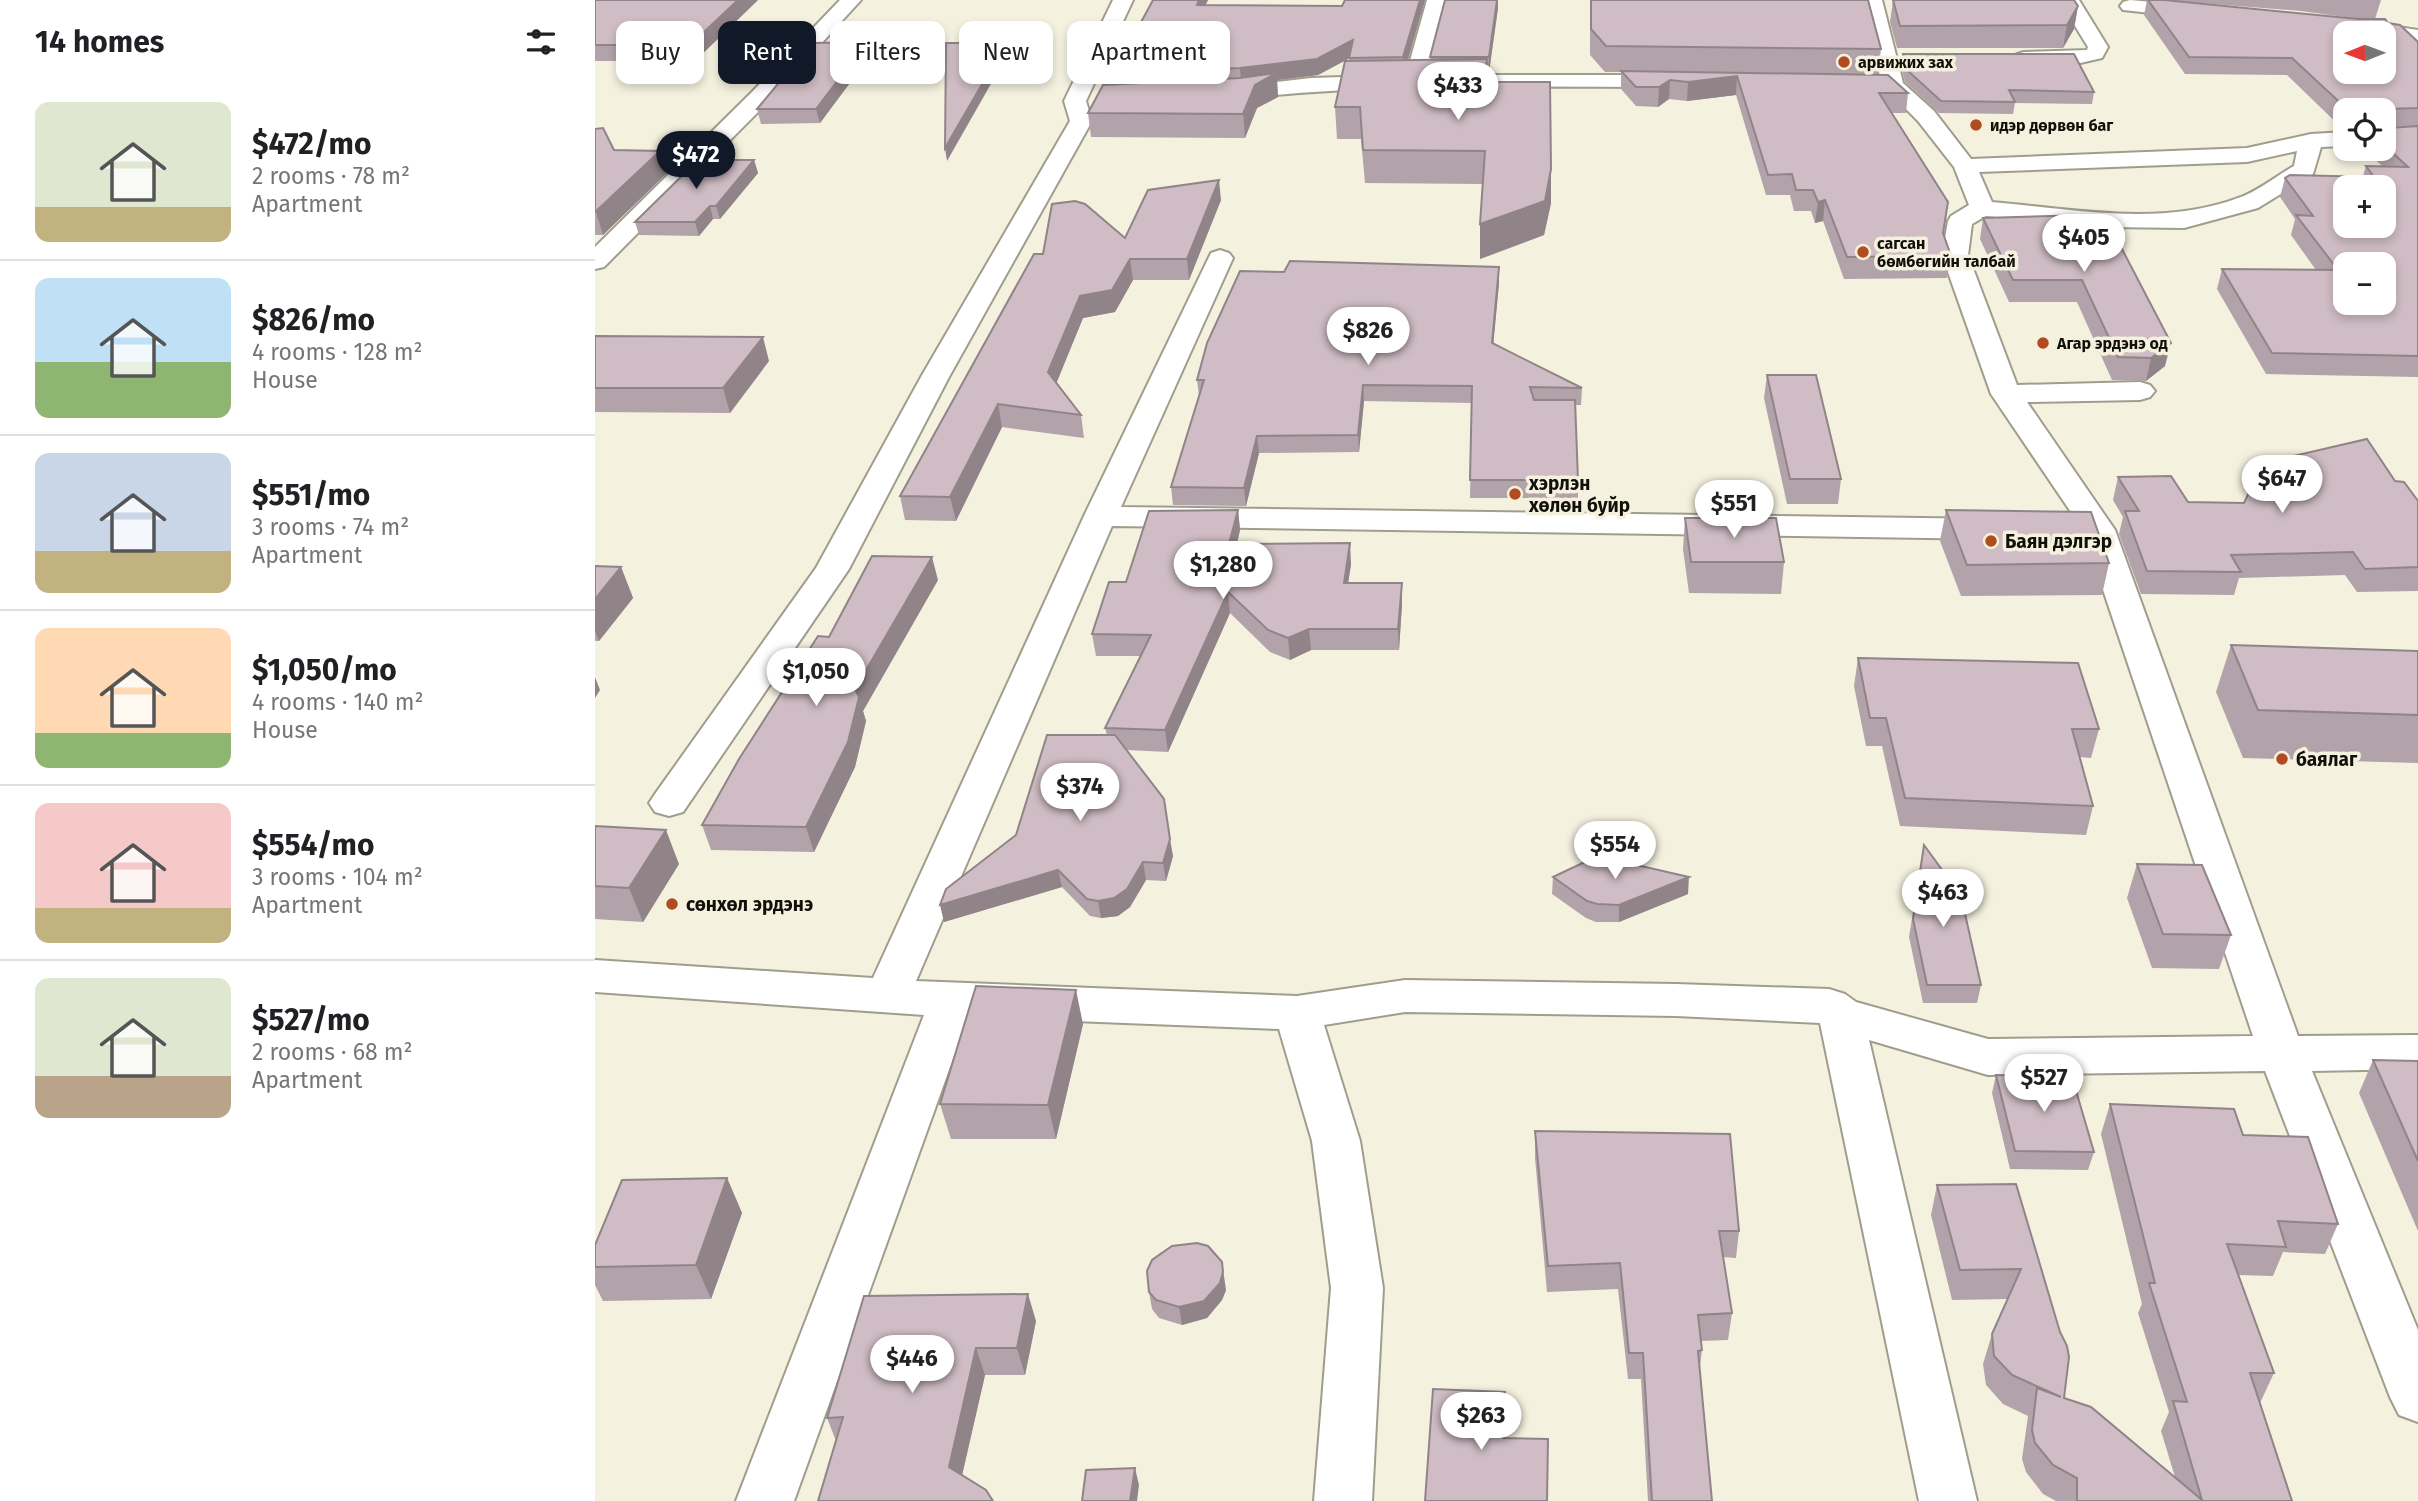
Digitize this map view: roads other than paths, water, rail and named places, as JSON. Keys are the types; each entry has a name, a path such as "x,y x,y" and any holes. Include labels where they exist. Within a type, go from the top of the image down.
{"street":[{"path":"595,261 759,98 851,0"},
{"path":"669,803 832,569 935,377 1081,121 1123,0"},
{"path":"1415,82 1437,0"},
{"path":"1872,0 1893,85 1963,150 1982,208"},
{"path":"2008,58 2076,58 2095,54 2098,47 2069,0"},
{"path":"2130,6 2210,13"},
{"path":"2396,33 2418,36"},
{"path":"1886,57 1913,57"},
{"path":"1200,95 1242,93 1311,84 1701,82"},
{"path":"1870,84 1893,85"},
{"path":"2242,133 2311,141"},
{"path":"1963,150 2247,155 2311,141 2333,140"},
{"path":"2311,141 2305,169 2249,203 2184,221 2105,220 1982,208 1960,221 1955,255 2006,394 2099,530 2281,1052 2418,1397"},
{"path":"887,996 1100,516 1220,258"},
{"path":"2006,394 2140,391"},
{"path":"1100,516 2099,530"},
{"path":"595,976 952,1000 1297,1013 1405,996 1829,1006 1841,1016 1988,1056 2418,1052"},
{"path":"765,1501 952,1000"},
{"path":"1297,1013 1336,1141 1357,1288 1343,1501"},
{"path":"1841,1016 1948,1501"}],"place":[{"name":"арвижих зах","path":"1844,62"},
{"name":"идэр дөрвөн баг","path":"1976,125"},
{"name":"сагсан бөмбөгийн талбай","path":"1863,252"},
{"name":"Агар эрдэнэ од","path":"2043,343"},
{"name":"хэрлэн хөлөн буйр","path":"1515,494"},
{"name":"Баян дэлгэр","path":"1991,541"},
{"name":"баялаг","path":"2282,759"},
{"name":"сөнхөл эрдэнэ","path":"672,904"}]}
